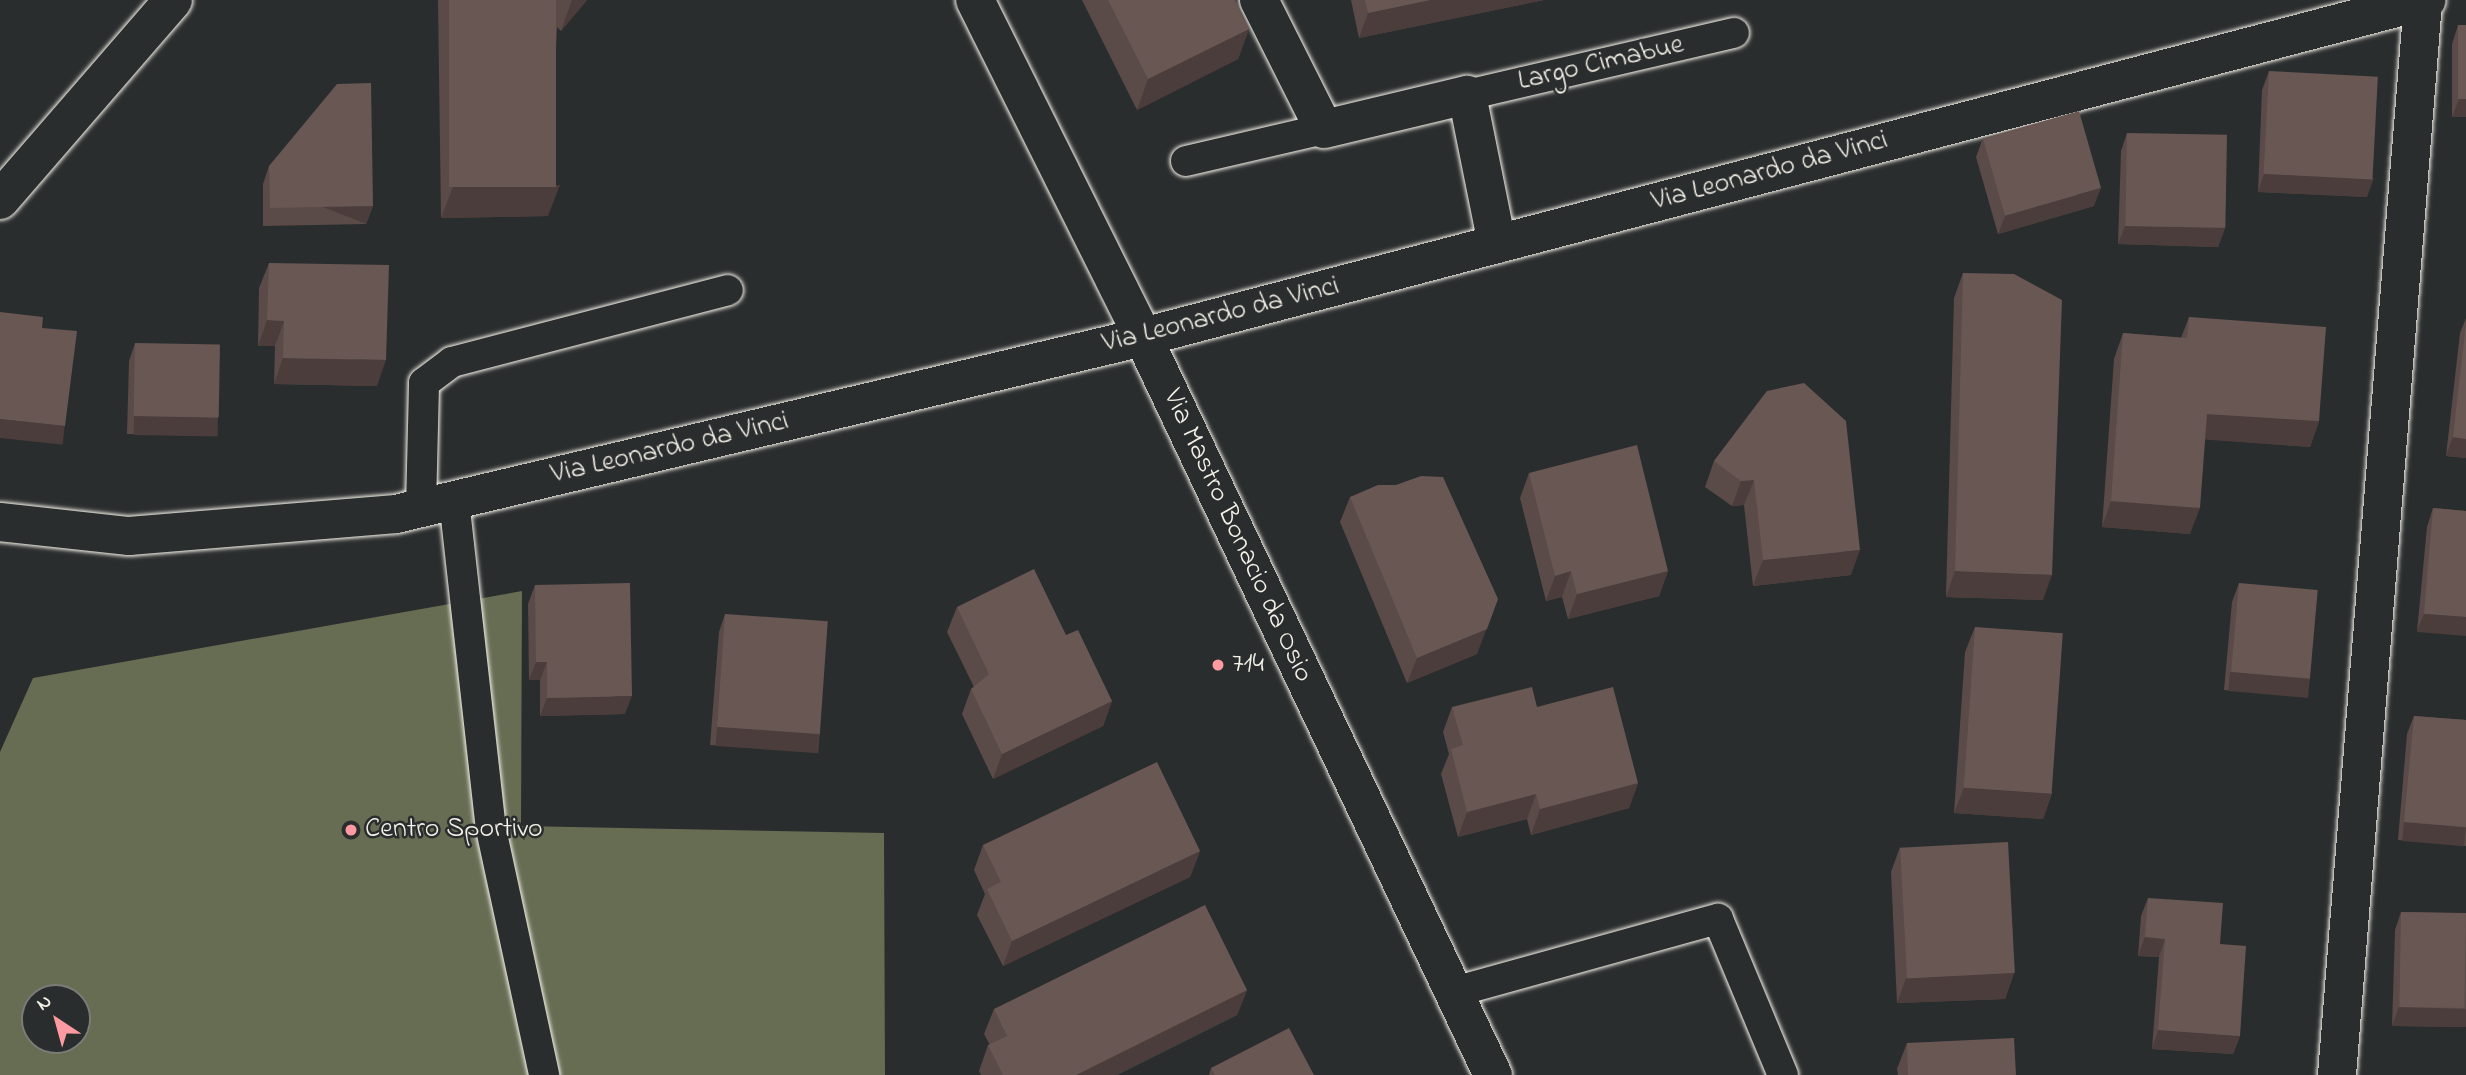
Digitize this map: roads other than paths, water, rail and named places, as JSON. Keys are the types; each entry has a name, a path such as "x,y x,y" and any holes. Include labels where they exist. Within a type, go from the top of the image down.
{"street":[{"path":"0,200 173,0"},
{"name":"Via Mastro Bonacio da Osio","path":"975,0 1143,337 1493,1075"},
{"path":"1259,0 1324,129"},
{"path":"2337,1075 2425,1"},
{"name":"Via Leonardo da Vinci","path":"1,523 129,536 396,514 1143,337 2425,1"},
{"path":"1467,95 1497,244"},
{"name":"Largo Cimabue","path":"1324,129 1467,95"}],"lane":[{"name":"Largo Cimabue","path":"1467,95 1734,33"},
{"name":"Largo Cimabue","path":"1186,161 1324,129"},
{"path":"544,1075 491,829 438,504 424,383 452,362 728,290"},
{"path":"1454,992 1718,919 1783,1075"}],"place":[{"name":"714","path":"1218,665"},
{"name":"Centro Sportivo","path":"351,830"}]}
